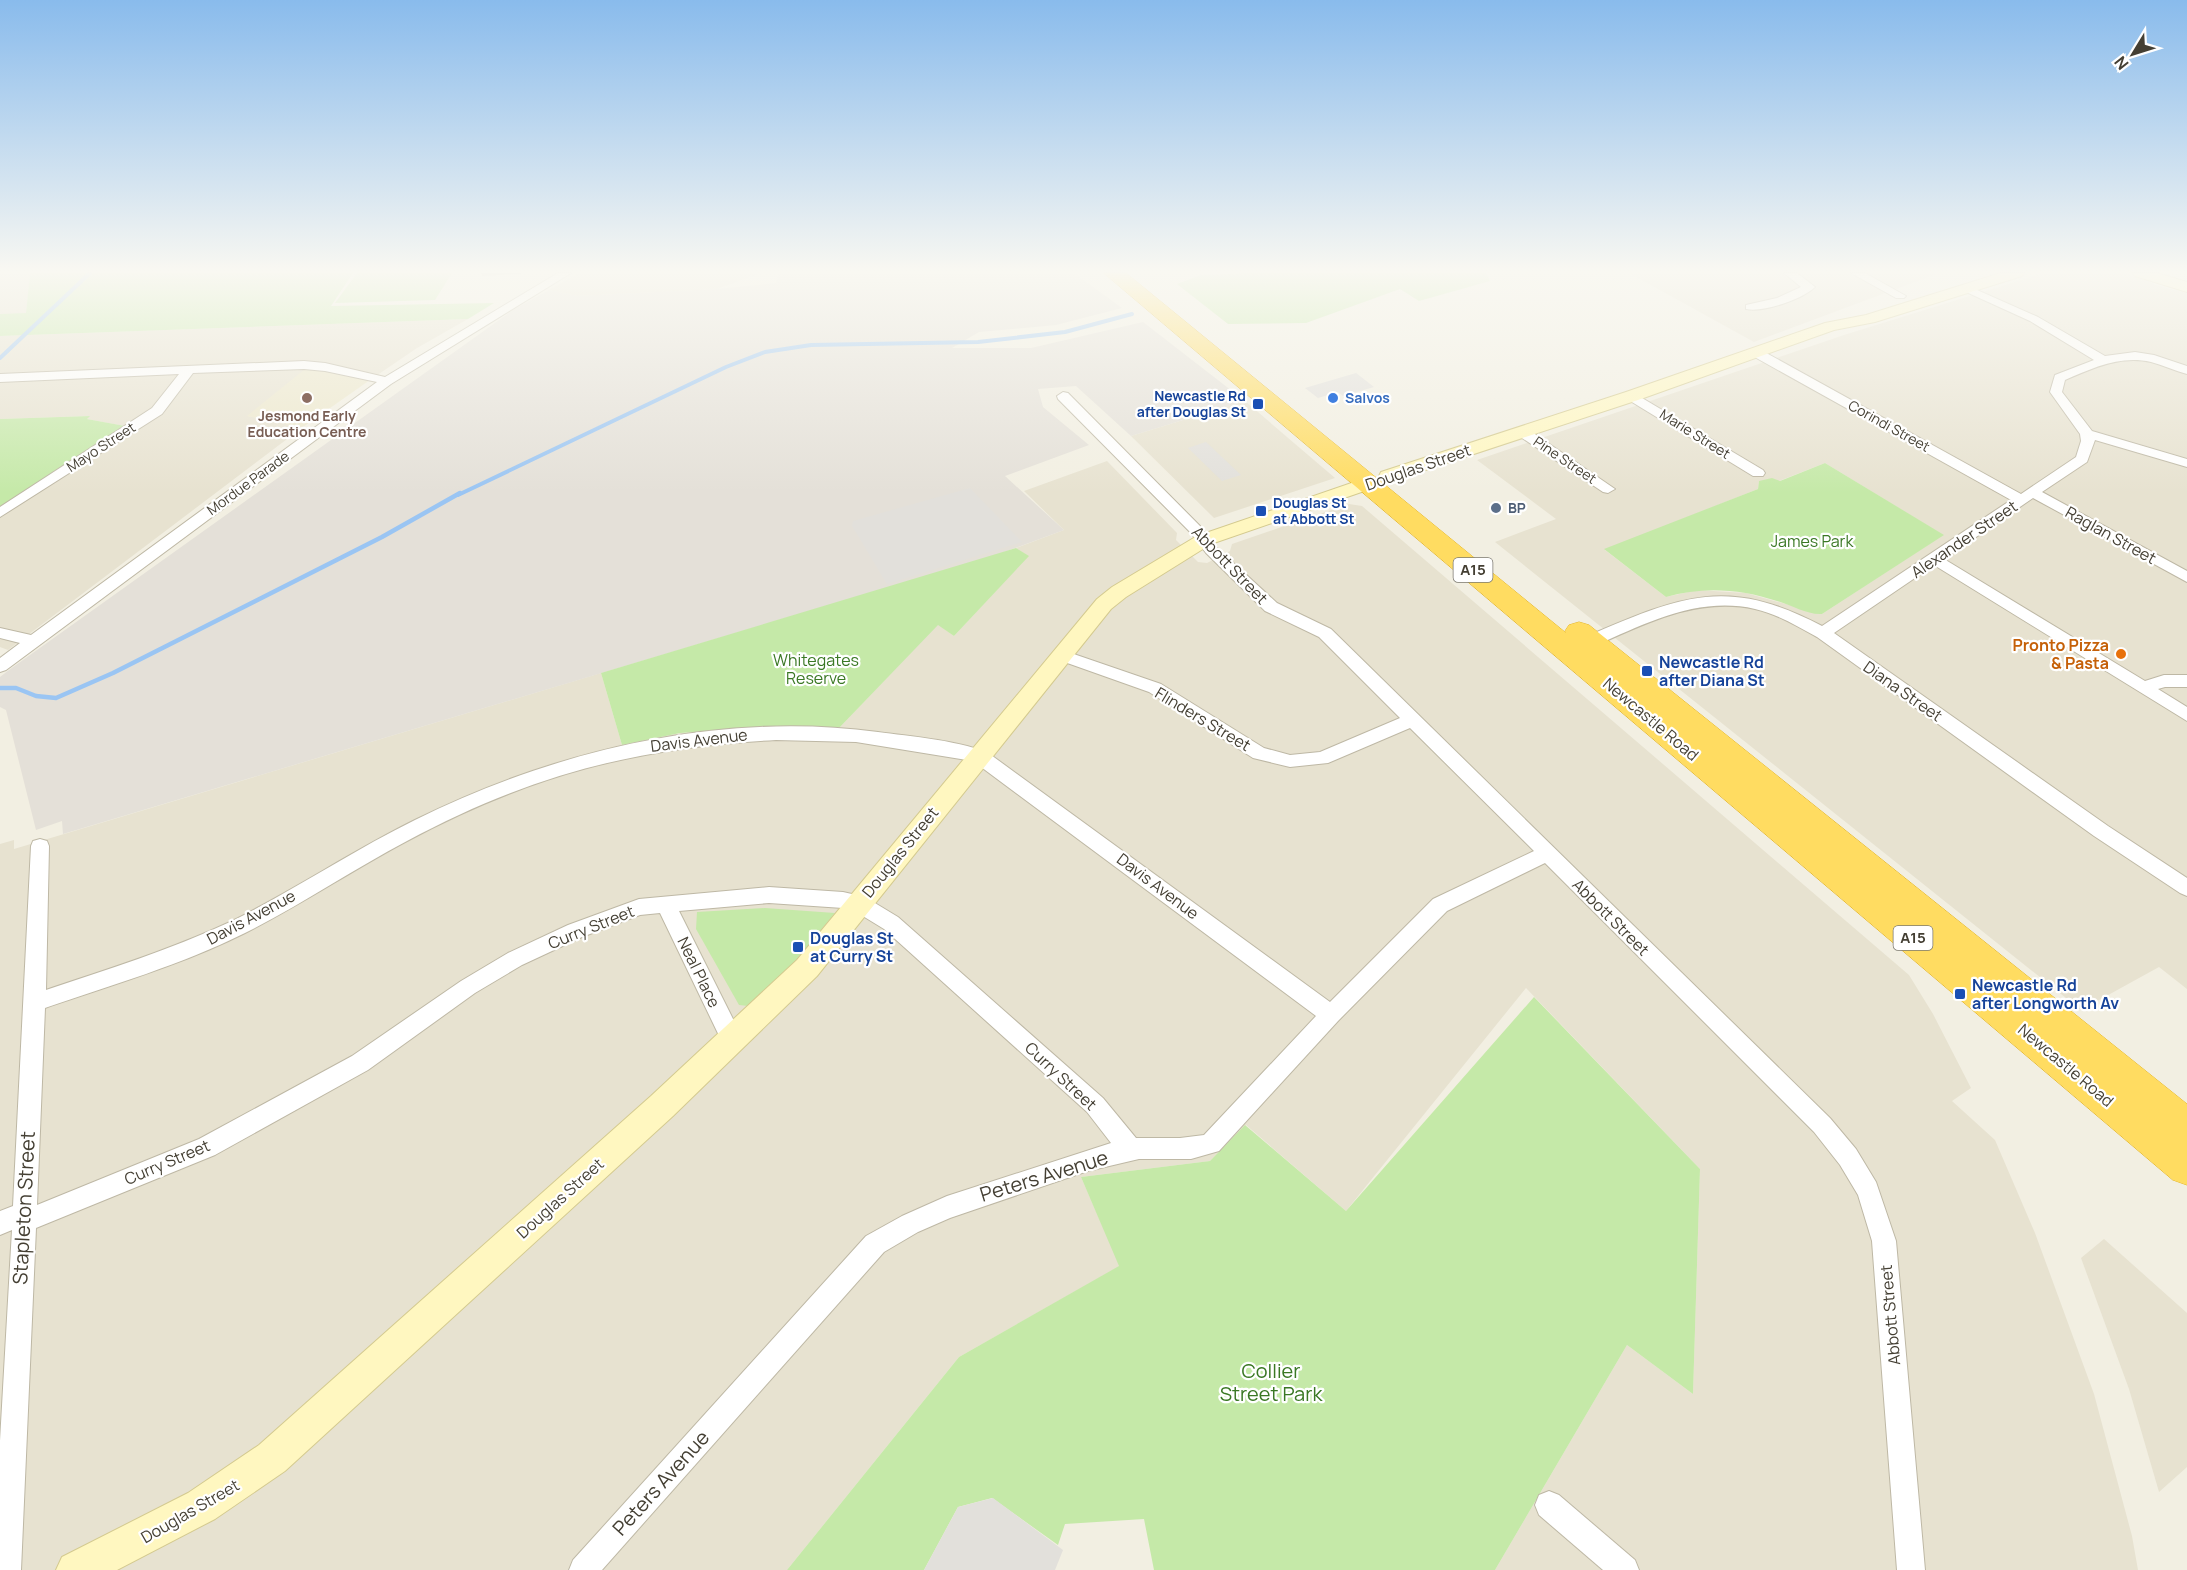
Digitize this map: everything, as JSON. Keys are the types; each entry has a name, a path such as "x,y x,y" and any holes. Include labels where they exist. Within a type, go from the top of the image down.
{"highway":[{"name":"Newcastle Road","path":"1207,346 1378,480 1591,641 2187,1128"},
{"name":"Newcastle Road","path":"1223,346 2187,1166"},
{"name":"A15","path":"2133,1084 2187,1137"}],"street":[{"name":"Mordue Parade","path":"0,666 387,381 442,346"},
{"name":"Douglas Street","path":"75,1570 156,1533 216,1499 252,1474 733,1041 807,968 1104,604 1204,540 1521,431 1632,396 1772,346"},
{"path":"2080,346 2103,360"},
{"name":"Corindi Street","path":"1755,352 2028,496"},
{"path":"2187,370 2164,361 2132,354 2103,360 2059,378 2056,392 2086,434 2187,463"},
{"path":"0,378 304,365 325,367 387,381"},
{"name":"Mayo Street","path":"0,513 157,411 190,369"},
{"name":"Abbott Street","path":"1063,396 1204,540 1211,550 1271,608 1325,633 1822,1125 1848,1157 1868,1190 1884,1241 1911,1570"},
{"name":"Marie Street","path":"1632,396 1758,473"},
{"name":"Pine Street","path":"1521,431 1608,489"},
{"name":"Alexander Street","path":"1823,633 2082,459 2088,441 2086,434"},
{"name":"Raglan Street","path":"2028,496 2187,577"},
{"path":"1934,559 2187,715"},
{"name":"Diana Street","path":"1591,641 1674,607 1705,600 1741,600 1771,608 1823,633 2101,831 2187,888"},
{"path":"0,633 33,641"},
{"name":"Flinders Street","path":"1062,655 1155,688 1259,753 1290,761 1322,758 1412,720"},
{"path":"2143,688 2164,681 2187,681"},
{"name":"Davis Avenue","path":"35,1003 187,949 228,931 423,824 496,790 601,755 668,741 784,732 856,735 978,756 1001,770 1330,1015"},
{"name":"Stapleton Street","path":"7,1570 16,1219 35,1003 40,846"},
{"name":"Peters Avenue","path":"583,1570 876,1244 900,1228 982,1193 1083,1161 1131,1150 1196,1149 1211,1143 1330,1015 1440,905 1546,854"},
{"name":"Curry Street","path":"16,1219 207,1147 360,1063 468,987 515,959 575,931 639,907 769,895 858,903 891,923 1095,1105 1131,1150"},
{"name":"Neal Place","path":"665,903 733,1041"},
{"path":"1549,1505 1625,1570"}],"shaded area":[{"path":"0,346 420,346 370,380 248,416 303,427 8,650 0,647 0,507 124,426 87,419 89,416 0,419"},
{"path":"462,346 1174,346 1245,401 1131,436 1076,386 1038,389 1043,407 1089,445 1005,476 1064,530 996,555 63,834 62,821 36,830 6,710 0,707 0,677"},
{"path":"1811,346 2187,346 2187,989 2159,967 2081,1010 1495,542 1556,519 1477,460","holes":["1825,463 1943,535 1822,614 1746,593 1697,590 1666,597 1605,550 1758,489 1759,481 1779,481"]},
{"name":"Jesmond Early Education Centre","path":"310,365 370,380 303,427 247,416"},
{"path":"1356,373 1374,387 1343,396 1338,392 1318,398 1305,388"},
{"path":"1245,401 1335,478 1214,518 1131,436"},
{"path":"1206,442 1241,475 1222,481 1188,448"},
{"path":"1107,461 1177,533 1176,540 1198,562 1207,563 1230,551 1232,544 1349,504 1362,506 1909,975 1933,1014 1971,1088 1952,1101 1995,1140 2035,1233 2094,1394 2132,1536 2138,1570 1495,1570 1627,1345 1693,1394 1700,1169 1526,988 1346,1211 1246,1125 1210,1161 1081,1177 1120,1266 959,1357 787,1570 0,1570 0,844 14,840 14,849 601,673 622,745 680,733 752,728 840,727 938,624 954,636 1028,556 1016,548 1064,530 1024,491"},
{"path":"970,488 1022,542 887,584 852,526 853,521"},
{"path":"2104,1239 2187,1313 2187,1467 2159,1492 2129,1389 2081,1258"},
{"path":"993,1498 1063,1550 1055,1570 924,1570 958,1507"}],"green space":[{"path":"90,416 87,419 125,426 0,507 0,419"},
{"name":"James Park","path":"1825,463 1944,535 1822,614 1811,613 1763,597 1722,590 1694,591 1666,597 1604,549 1758,489 1759,481 1772,478 1780,481"},
{"name":"Whitegates Reserve","path":"1016,548 1029,556 954,636 938,625 840,727 752,728 680,733 622,745 601,673"},
{"path":"765,908 835,913 757,1007 739,1005 696,929 697,912"},
{"name":"Collier Street Park","path":"1534,997 1700,1169 1693,1394 1627,1345 1495,1570 1154,1570 1144,1519 1065,1524 1058,1545 992,1498 958,1507 924,1570 787,1570 959,1357 1119,1266 1081,1177 1210,1161 1245,1125 1346,1211"}],"waterway":[{"path":"0,358 12,346"},
{"path":"458,495 726,367 765,352 803,346"},
{"path":"0,688 16,688 36,696 56,698 113,673 382,537 460,493"}],"place":[{"name":"Jesmond Early Education Centre","path":"307,398"},
{"name":"Salvos","path":"1333,398"},
{"name":"Newcastle Rd after Douglas St","path":"1258,404"},
{"name":"BP","path":"1496,508"},
{"name":"Douglas St at Abbott St","path":"1261,511"},
{"name":"Pronto Pizza & Pasta","path":"2121,654"},
{"name":"Newcastle Rd after Diana St","path":"1647,671"},
{"name":"Douglas St at Curry St","path":"798,947"},
{"name":"Newcastle Rd after Longworth Av","path":"1960,994"}]}
